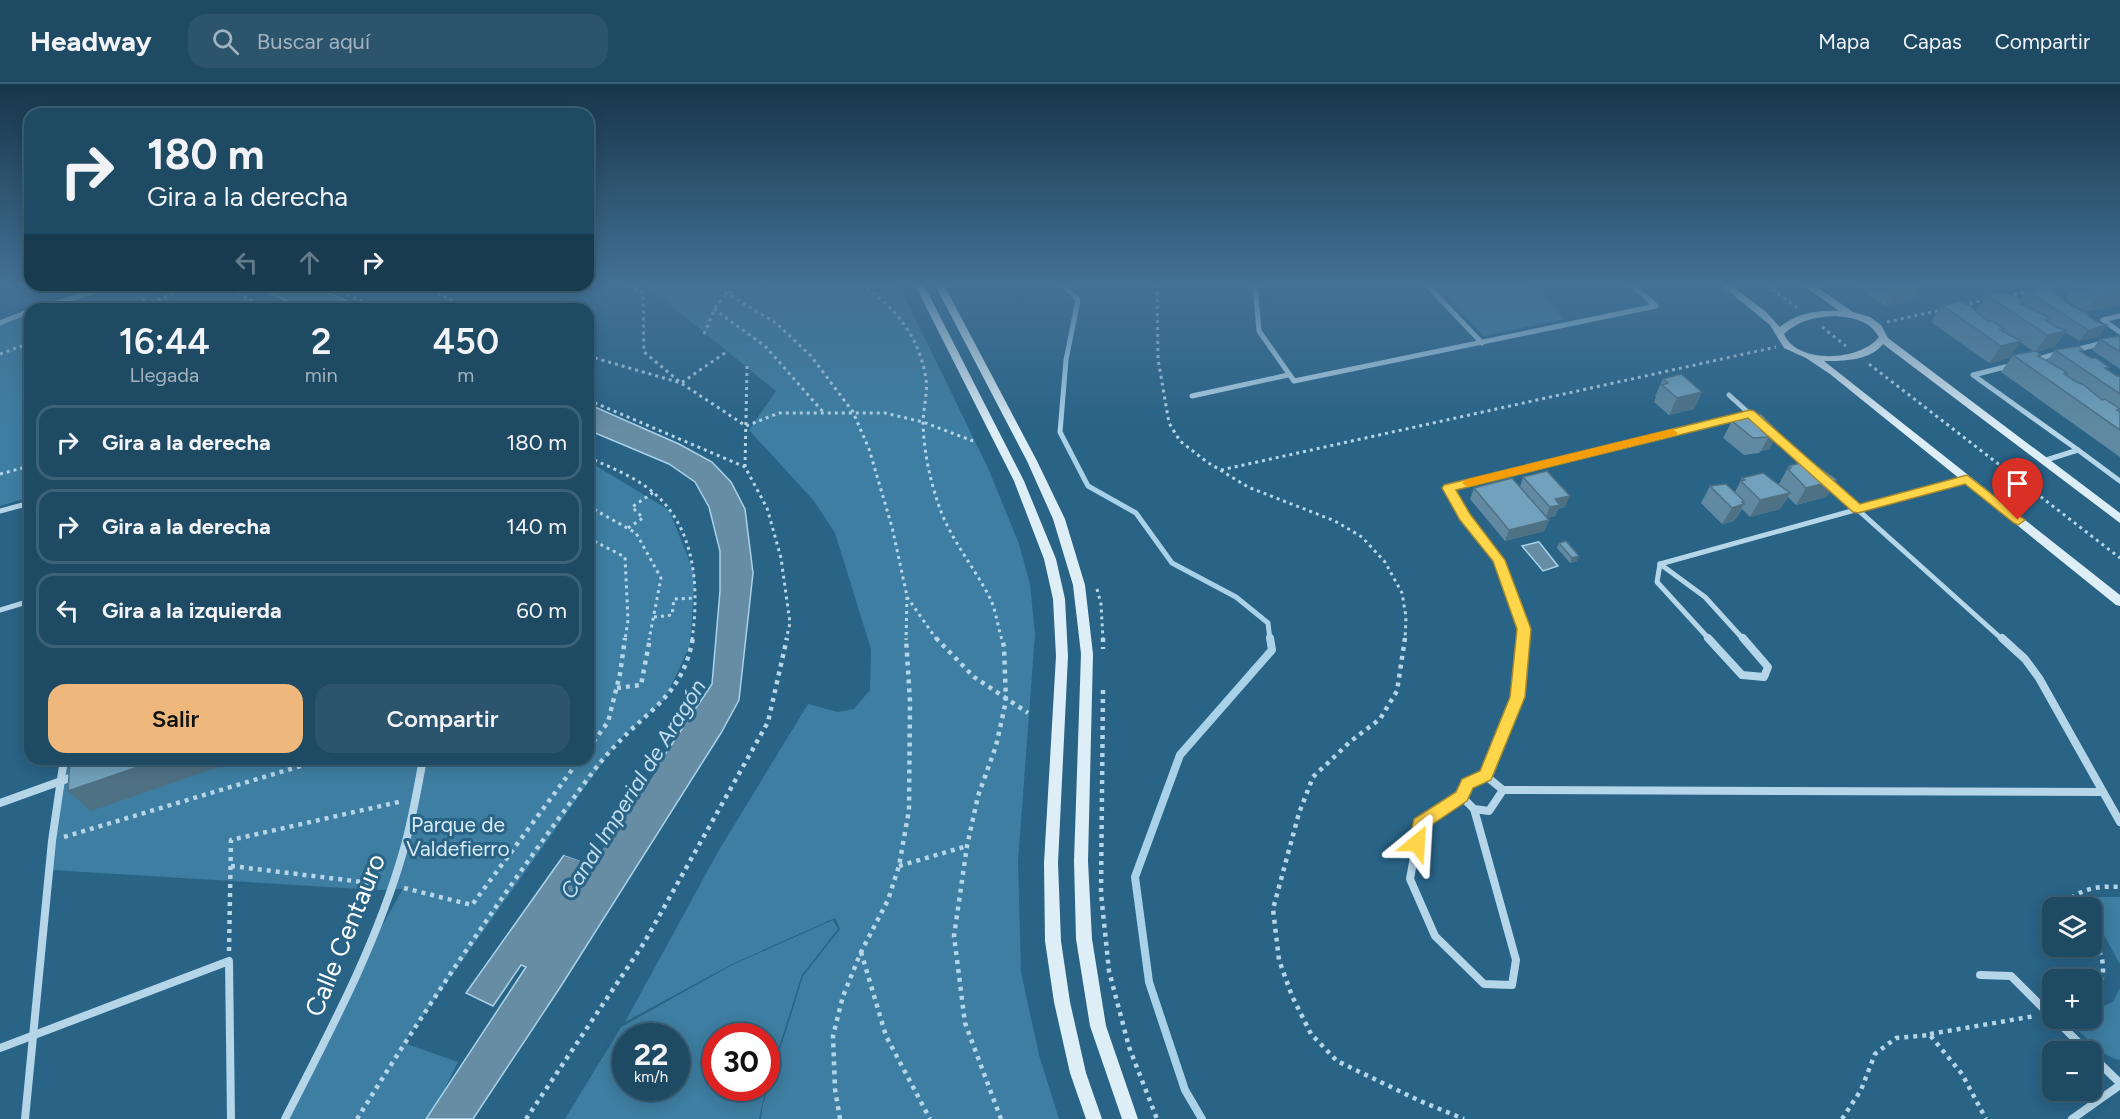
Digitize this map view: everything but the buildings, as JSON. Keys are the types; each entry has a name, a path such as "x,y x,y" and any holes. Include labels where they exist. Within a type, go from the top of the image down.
{"main road":[{"path":"944,333 1019,481 1050,559 1057,589 1062,656 1051,863 1053,941 1062,1002 1078,1073 1094,1119"},
{"path":"965,333 1032,460 1062,529 1078,585 1084,617 1086,654 1081,861 1084,939 1098,1026 1130,1119"},
{"path":"1780,333 1780,339 1785,345 1810,356 1834,372 2120,602"},
{"path":"1883,333 1884,340 2120,519"},
{"path":"1810,356 1831,358 1858,356 1875,349 1884,340"}],"street":[{"path":"1261,333 1294,381 1528,333"},
{"path":"1473,333 1482,343"},
{"path":"2030,361 2109,341"},
{"path":"2019,364 1973,375 2120,481"},
{"path":"1192,396 1288,375"},
{"path":"1729,395 1759,422"},
{"path":"1461,796 1474,809 1516,960 1512,985 1484,984 1435,936 1410,879 1420,824 1461,796 1467,784 1486,776 1518,697 1524,629 1499,560 1465,517 1448,488 1750,414"},
{"path":"1768,429 1813,469"},
{"path":"2043,461 2078,450"},
{"path":"1822,477 2025,659 2048,690 2100,792 2120,822"},
{"path":"1660,564 1967,479"},
{"path":"0,511 24,505"},
{"path":"1660,564 1683,577 1700,593 1768,667 1764,677 1742,675 1720,652 1657,582 1660,564"},
{"path":"0,610 24,603"},
{"path":"25,1119 52,841 63,765"},
{"name":"Calle Centauro","path":"285,1119 367,952 392,885 417,798 422,765"},
{"path":"0,803 79,774"},
{"path":"1486,776 1503,790 2100,792"},
{"path":"1474,809 1489,811 1503,790"},
{"path":"0,1048 229,961 231,1119"},
{"path":"1980,975 2011,976 2042,1007"},
{"path":"2064,1029 2077,1041"},
{"path":"2072,1119 2120,1084 2102,1066"}],"path":[{"path":"644,333 644,352 681,383 746,426"},
{"path":"747,333 766,347 824,413"},
{"path":"787,333 811,356 853,412 869,449 892,527 907,596 905,655 910,702 909,810 899,866 888,900 861,952 843,996 833,1036 835,1089 840,1119"},
{"path":"911,333 918,348 927,380 923,422 925,451 937,502 958,548 991,601 1004,647 1006,701 996,746 978,796 967,846 954,936 965,1023 1001,1119"},
{"path":"1158,333 1158,359 1169,423 1180,441 1219,470 1248,486 1335,520 1362,537 1385,562 1402,593 1406,617 1406,650 1397,691 1380,719 1351,741 1313,777 1299,813 1273,909 1279,960 1292,996 1311,1034 1337,1061 1420,1101 1464,1119"},
{"path":"1829,333 2120,558"},
{"path":"0,354 24,345"},
{"path":"1219,470 1785,345"},
{"path":"681,383 725,353"},
{"path":"594,358 681,383"},
{"path":"526,1119 644,943 768,722 790,623 778,548 767,508 745,467 747,366"},
{"path":"594,403 745,467"},
{"path":"746,426 779,413 885,413 923,422 973,441"},
{"path":"357,1119 404,1044 539,846 606,755 664,699 681,678 693,633 694,562 689,547 669,510 654,492 594,460"},
{"path":"0,474 24,468"},
{"path":"627,528 643,518 632,507 654,492"},
{"path":"594,509 636,533 661,578 641,685 617,688"},
{"path":"594,541 625,557 628,620 617,688 608,722 594,741"},
{"path":"907,596 921,619 950,654 983,686 1028,713"},
{"path":"654,617 672,615 674,599 695,598"},
{"path":"52,841 304,765"},
{"path":"231,866 392,885 472,905 576,765"},
{"path":"229,961 231,840 417,798"},
{"path":"899,866 967,846"},
{"path":"2074,897 2082,891 2096,886 2120,887"},
{"path":"861,952 886,1036 930,1119"},
{"path":"2102,954 2105,978 2102,984"},
{"path":"1842,1119 1861,1090 1875,1054 1896,1038 2042,1017"},
{"path":"1929,1035 1952,1056 1986,1119"}],"green space":[{"path":"0,333 24,333 24,499 0,506"},
{"path":"705,333 922,333 988,468 1019,544 1030,584 1035,634 1018,862 1021,972 1039,1055 1059,1119 761,1119 764,1101 780,1101 780,1050 803,976 840,929 835,918 732,964 625,1022 719,850 808,704 838,712 854,709 870,690 871,649 835,533 814,501 749,430 776,391"},
{"name":"Parque de Valdefierro","path":"594,465 669,510 695,575 690,645 665,699 617,742 404,1043 458,1062 438,1103 426,1119 285,1119 367,952 403,889 377,890 51,870 60,765 594,765"},
{"path":"2102,897 2120,897 2120,964 2102,932"},
{"path":"833,920 838,929 802,975 780,1044 780,1023 702,1023 702,1101 763,1101 759,1119 565,1119 612,1042 612,1101 690,1101 690,1023 628,1023 732,965"},
{"path":"2120,988 2120,1060 2102,1052 2102,1041 2089,1041 2077,1029 2102,1029 2102,1006 2113,1002"}],"shaded area":[{"name":"Canal Imperial de Aragón","path":"594,407 679,444 712,462 731,482 745,509 753,573 739,700 721,733 561,986 473,1119 426,1119 526,967 521,965 493,1006 466,993 564,855 592,864 712,684 720,591 720,551 709,507 695,482 669,464 594,433"},
{"path":"1539,542 1558,566 1543,571 1522,546"}],"pier":[{"path":"655,767 658,769 592,865 561,854 565,852 591,861"}],"waterway":[{"path":"1071,333 1066,360 1060,432 1088,486 1136,513 1172,563 1236,597 1268,623 1270,640"},
{"path":"1202,1119 1185,1090 1149,982 1135,877 1180,755 1272,650 1270,638"}],"slow traffic":[{"path":"1468,483 1672,433"}],"route":[{"path":"1417,843 1420,824 1461,796 1467,784 1486,776 1518,697 1524,629 1499,560 1465,517 1448,488 1750,414 1858,509 1967,479 2018,520"}]}
